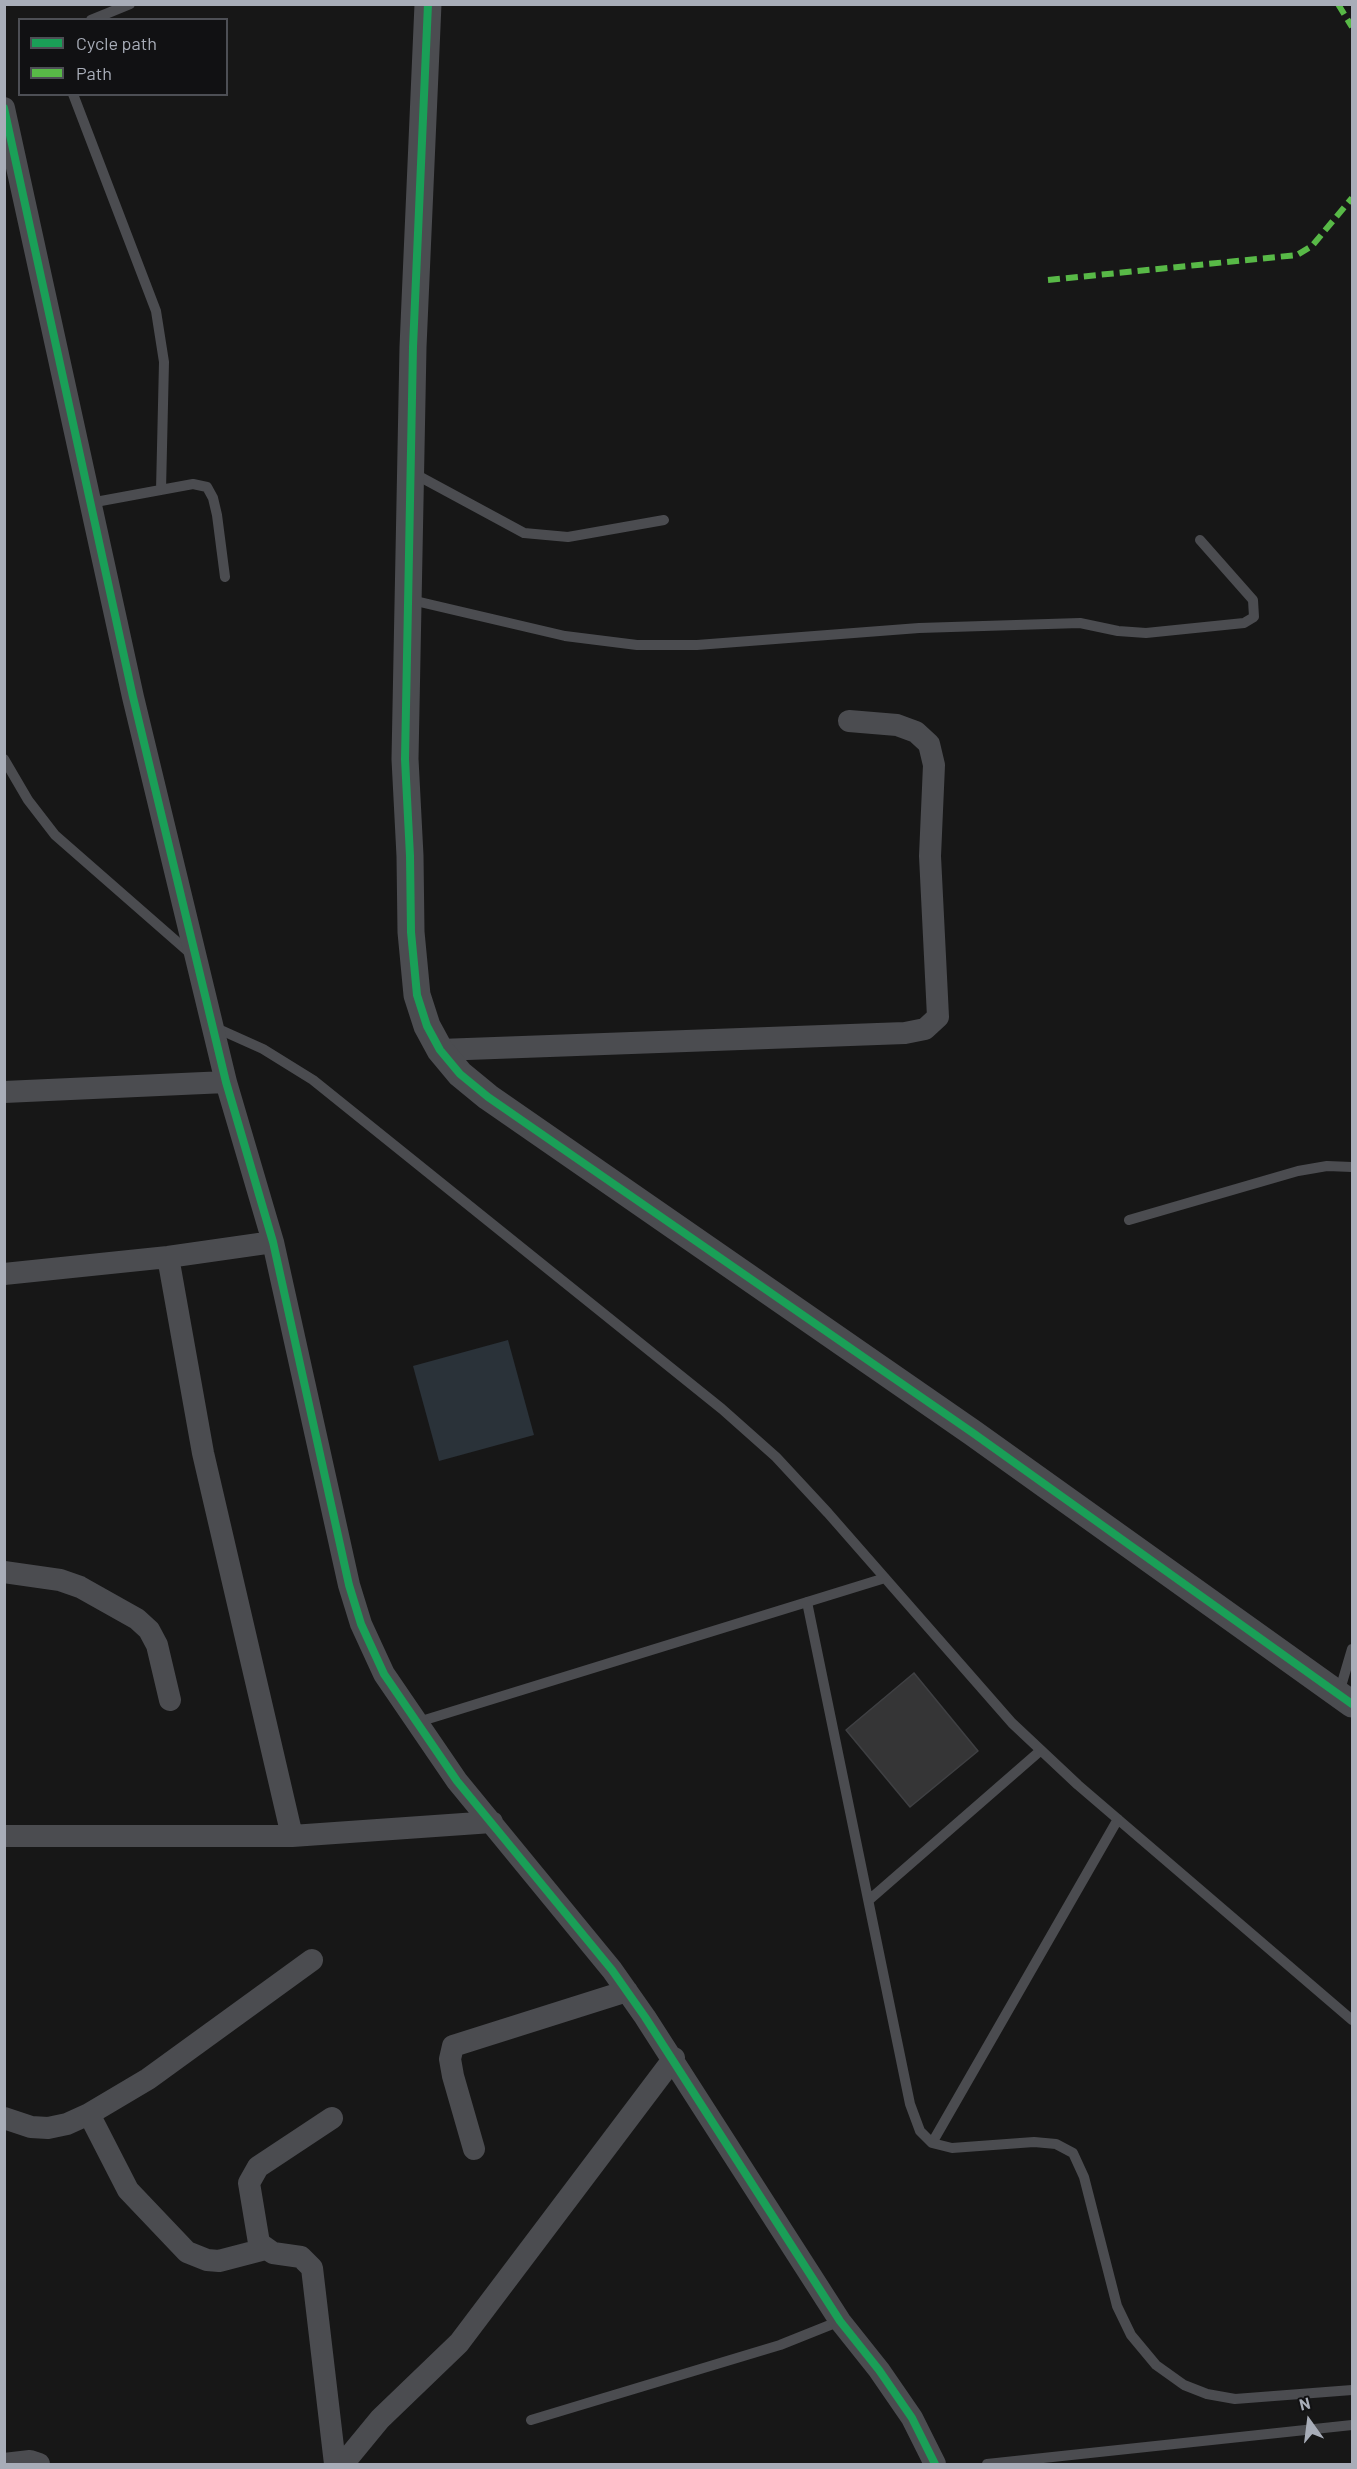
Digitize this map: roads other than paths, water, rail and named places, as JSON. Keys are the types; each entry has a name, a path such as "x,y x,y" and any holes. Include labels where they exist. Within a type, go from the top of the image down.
{"street":[{"path":"428,4 410,472 405,759 411,932 417,995 427,1026 440,1050 460,1074 488,1097 973,1433 1346,1699"},
{"path":"4,108 9,141 90,502 195,958 226,1082 273,1242 349,1586 361,1624 384,1674 456,1781 492,1822 627,1991 674,2058 840,2321 879,2370 912,2418 935,2464"},
{"path":"440,1050 905,1033 925,1029 938,1017 931,902 934,765 930,744 916,732 897,725 849,721"},
{"path":"4,1092 226,1082"},
{"path":"4,1274 168,1257 273,1242"},
{"path":"168,1257 203,1453 292,1836"},
{"path":"4,1572 60,1580 80,1587 137,1619 149,1630 157,1645 170,1700"},
{"path":"4,1836 292,1836 492,1822"},
{"path":"4,2118 31,2127 48,2128 67,2124 89,2114 148,2079 312,1960"},
{"path":"474,2150 453,2076 450,2059 453,2046 627,1991"},
{"path":"343,2464 380,2419 459,2343 674,2058"},
{"path":"89,2114 128,2190 187,2252 207,2260 219,2261 265,2249 301,2257 312,2268 335,2464"},
{"path":"265,2249 256,2235 249,2195 249,2183 253,2174 332,2118"},
{"path":"4,2464 30,2461 39,2464"}],"lane":[{"path":"96,18 130,4"},
{"path":"75,96 156,311 164,362 161,490"},
{"path":"410,472 524,533 568,537 664,520"},
{"path":"90,502 193,484 207,487 213,498 217,515 225,577"},
{"path":"407,599 565,636 637,645 697,645 919,628 1080,623 1118,632 1146,633 1244,623 1254,617 1253,600 1200,540"},
{"path":"4,759 28,800 55,835 195,958"},
{"path":"212,1026 263,1049 313,1080 722,1409 776,1457 1012,1723 1040,1751 1353,2020"},
{"path":"1129,1220 1298,1171 1327,1166 1353,1167"},
{"path":"415,1723 885,1578"},
{"path":"807,1602 910,2104 920,2131 932,2143 952,2148 1034,2142 1056,2144 1073,2153 1084,2177 1117,2306 1131,2335 1156,2365 1184,2385 1207,2394 1235,2398 1353,2390"},
{"path":"1346,1699 1353,1649"},
{"path":"869,1900 1040,1751"},
{"path":"932,2143 1118,1819"},
{"path":"531,2420 780,2345 840,2321"},
{"path":"987,2464 1353,2424"}]}
